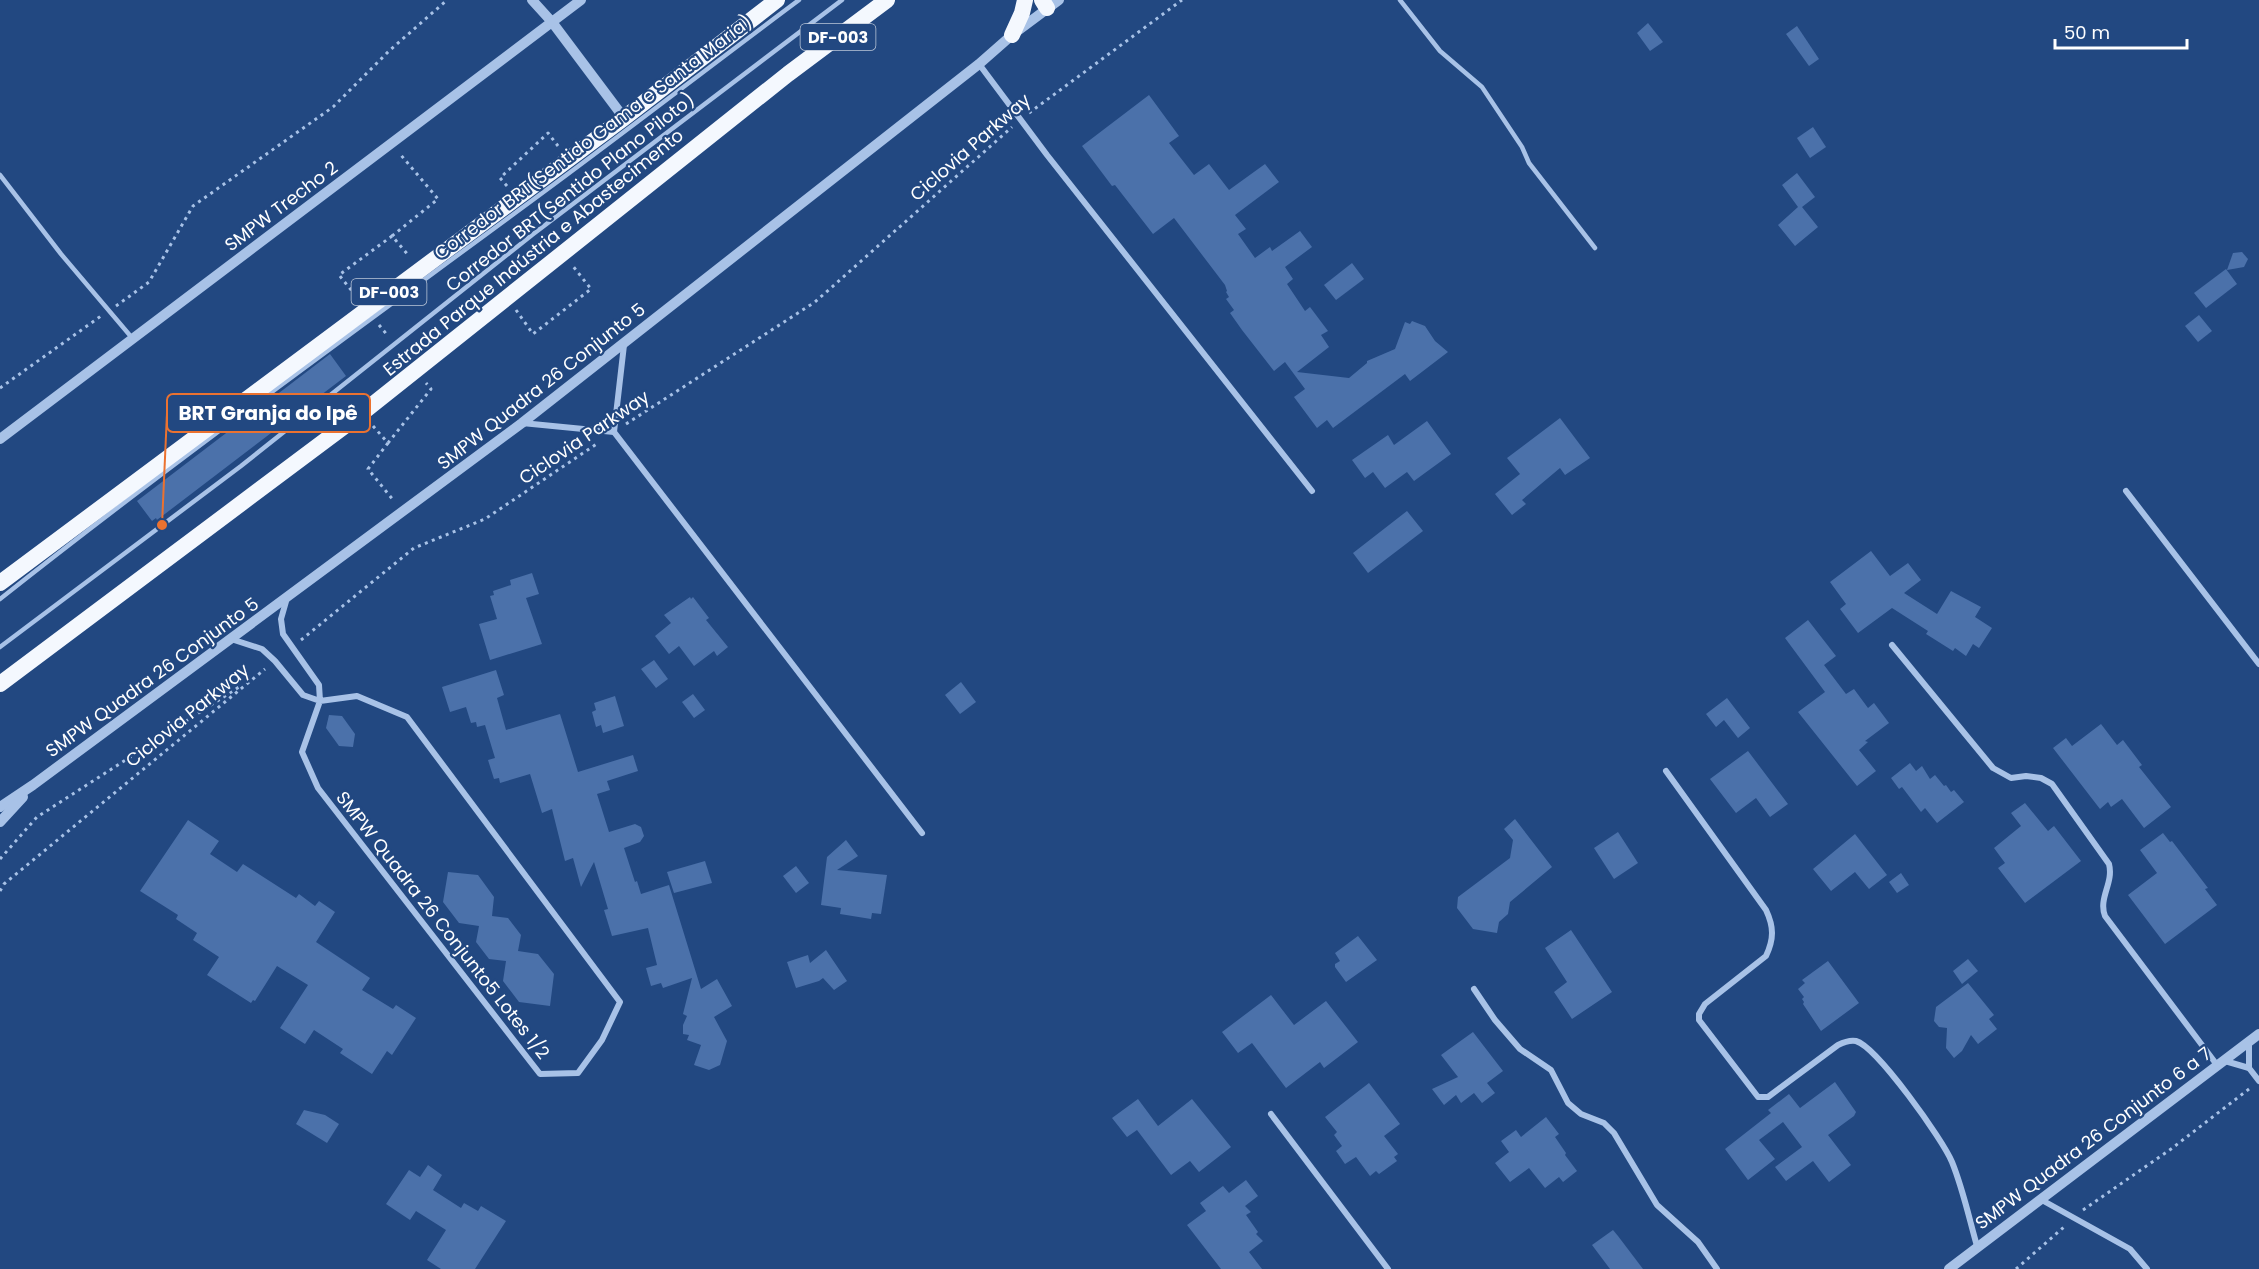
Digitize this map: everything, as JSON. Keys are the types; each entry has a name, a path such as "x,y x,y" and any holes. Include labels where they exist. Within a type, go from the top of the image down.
{"highway":[{"name":"DF-003","path":"0,583 624,118 777,0"},
{"name":"Estrada Parque Indústria e Abastecimento","path":"0,684 362,413 789,74 887,0"},
{"path":"1012,34 1022,13 1025,0"}],"street":[{"path":"532,0 552,22 624,118"},
{"name":"SMPW Trecho 2","path":"0,439 581,0"},
{"name":"SMPW Quadra 26 Conjunto 5","path":"0,807 33,786 522,423 979,64 1049,3"},
{"path":"979,64 1054,164 1312,491"},
{"path":"624,343 614,432 922,832"},
{"path":"522,423 614,432"},
{"path":"2126,492 2259,664"},
{"path":"230,639 262,649 303,695 320,701 319,685 283,634 281,620 287,598"},
{"path":"1892,645 1993,768 2011,778 2026,776 2041,778 2052,784 2109,864 2111,876 2102,903 2105,916 2220,1063 2249,1068"},
{"name":"SMPW Quadra 26 Conjunto5 Lotes 1/2","path":"357,696 407,717 620,1002 602,1040 578,1073 540,1074 318,788 302,752 320,701 357,696"},
{"path":"1666,771 1766,910 1773,932 1771,946 1766,956 1705,1004 1699,1014 1699,1020 1758,1097 1768,1097 1838,1045 1848,1041 1857,1041 1867,1047 1903,1089 1935,1132 1951,1160 1977,1246"},
{"name":"SMPW Quadra 26 Conjunto 5","path":"0,822 33,786"},
{"path":"1474,989 1495,1020 1520,1049 1551,1070 1568,1103 1581,1114 1604,1123 1614,1133 1657,1205 1698,1242 1717,1269"},
{"name":"SMPW Quadra 26 Conjunto 6 a 7","path":"1948,1269 2259,1034"},
{"path":"2249,1041 2249,1068 2259,1081"},
{"path":"1271,1114 1388,1269"},
{"path":"2040,1199 2130,1249 2147,1269"}],"lane":[{"name":"Corredor BRT(Sentido Gama e Santa Maria)","path":"0,599 328,349 799,0"},
{"name":"Corredor BRT(Sentido Plano Piloto)","path":"0,647 241,465 532,235 842,0"},
{"path":"1400,0 1440,51 1482,87 1522,147 1529,163 1595,248"},
{"path":"0,176 61,254 133,339"}],"path":[{"path":"0,388 149,282 193,206 333,107 389,51 447,0"},
{"name":"Ciclovia Parkway","path":"292,648 414,548 485,519 614,432 815,302 1021,119 1182,0"},
{"path":"500,178 548,133 568,159"},
{"path":"360,302 339,276 438,199 392,143"},
{"path":"392,236 420,269"},
{"path":"507,298 534,334 591,289"},
{"path":"375,319 388,337"},
{"path":"403,512 368,469 431,389 424,381"},
{"path":"362,413 388,443"},
{"name":"Ciclovia Parkway","path":"0,891 4,885 275,661"},
{"path":"0,859 37,817 250,680"},
{"path":"2016,1269 2055,1236 2073,1217 2171,1149 2251,1087"}],"building":[{"path":"1648,23 1663,42 1650,51 1637,33"},
{"path":"1797,26 1819,59 1809,66 1786,34"},
{"path":"1149,95 1179,136 1169,143 1194,175 1209,164 1229,190 1265,164 1279,182 1235,215 1246,229 1238,234 1255,258 1270,247 1272,251 1300,231 1312,247 1285,267 1293,279 1287,284 1305,311 1310,307 1328,331 1321,335 1329,347 1297,372 1349,378 1367,361 1395,349 1405,322 1410,324 1412,321 1425,326 1435,341 1448,352 1410,381 1405,374 1333,428 1327,420 1317,428 1294,397 1305,389 1285,362 1274,371 1242,330 1230,313 1234,310 1226,299 1229,297 1225,285 1174,218 1153,234 1082,146"},
{"path":"1813,127 1826,147 1810,158 1797,138"},
{"path":"1797,173 1815,197 1802,207 1818,227 1795,246 1778,225 1798,207 1782,185"},
{"path":"2242,252 2248,259 2244,267 2227,270 2233,253"},
{"path":"1352,263 1364,279 1336,300 1324,285"},
{"path":"2226,269 2237,284 2206,308 2194,293"},
{"path":"2199,315 2212,331 2198,342 2185,326"},
{"path":"330,354 346,376 157,520 156,518 152,521 137,501"},
{"path":"1560,418 1590,458 1565,475 1560,468 1522,500 1526,504 1512,515 1495,494 1520,474 1507,458"},
{"path":"1427,421 1451,454 1414,481 1407,472 1385,488 1373,472 1365,478 1352,460 1388,435 1394,445"},
{"path":"1407,511 1423,531 1368,573 1353,553"},
{"path":"1871,551 1890,576 1908,563 1921,580 1904,593 1937,614 1951,591 1981,607 1975,617 1992,628 1979,648 1973,644 1966,656 1955,648 1953,651 1926,634 1928,631 1892,608 1858,633 1840,609 1846,604 1830,582"},
{"path":"532,573 539,594 526,598 542,644 490,660 479,624 497,619 490,596 494,595 493,591 511,585 510,580"},
{"path":"690,597 691,599 693,597 709,618 706,620 728,647 717,656 714,651 694,666 679,646 669,654 655,636 671,623 664,615"},
{"path":"1808,620 1836,656 1824,665 1846,694 1854,689 1868,708 1874,703 1889,723 1865,741 1868,742 1859,750 1876,771 1857,786 1798,712 1825,692 1785,638"},
{"path":"654,660 668,679 656,688 641,669"},
{"path":"496,670 504,695 497,698 506,730 560,714 578,772 633,755 638,771 607,781 610,790 597,794 609,832 635,824 641,827 644,836 640,842 624,848 641,894 669,885 701,989 717,979 732,1006 714,1017 727,1041 720,1065 709,1070 694,1065 701,1045 687,1040 689,1035 683,1034 683,1025 687,1016 683,1014 692,978 663,988 661,983 651,986 646,968 657,965 648,928 612,936 604,910 608,909 594,862 581,887 573,858 565,861 552,809 542,813 530,774 500,783 499,778 494,779 488,760 495,758 485,725 477,727 476,722 471,723 466,707 450,712 442,687"},
{"path":"961,682 976,702 960,714 945,695"},
{"path":"693,694 705,710 694,718 682,702"},
{"path":"615,696 624,726 603,733 601,725 596,727 592,712 596,710 594,703"},
{"path":"1727,698 1750,728 1738,738 1724,720 1716,727 1706,714"},
{"path":"329,715 342,716 355,734 353,747 339,746 326,728"},
{"path":"2101,724 2117,745 2123,740 2142,765 2139,767 2171,807 2144,828 2122,799 2111,807 2108,802 2100,809 2053,748 2066,738 2072,746"},
{"path":"1748,751 1788,804 1770,817 1756,798 1736,813 1710,779"},
{"path":"1910,763 1916,771 1922,766 1930,779 1935,775 1951,792 1954,790 1964,802 1937,823 1925,808 1921,812 1902,787 1899,789 1891,778"},
{"path":"2025,803 2048,831 2054,826 2081,861 2025,903 1998,868 2005,863 1994,848 2021,826 2011,813"},
{"path":"1515,819 1552,867 1510,902 1508,914 1499,922 1497,933 1473,929 1457,908 1458,897 1510,858 1513,840 1504,829"},
{"path":"188,820 219,841 210,854 237,872 243,864 296,898 299,894 315,906 319,901 335,912 316,942 370,978 362,990 393,1009 396,1005 416,1018 392,1055 387,1051 372,1074 340,1053 343,1049 314,1030 305,1044 280,1028 308,985 277,966 255,1001 251,1003 207,975 219,957 193,940 197,933 176,919 178,915 140,891"},
{"path":"1618,832 1638,863 1614,879 1594,848"},
{"path":"2163,833 2170,842 2172,841 2208,888 2205,889 2217,905 2165,944 2128,895 2157,873 2140,850"},
{"path":"1855,834 1887,875 1869,889 1855,872 1831,891 1813,869"},
{"path":"846,840 858,856 837,870 887,875 881,914 872,913 871,919 840,914 841,908 821,905 827,857"},
{"path":"705,861 712,883 674,893 667,872"},
{"path":"796,866 809,883 796,893 783,876"},
{"path":"448,872 478,875 494,897 492,916 508,918 521,935 518,951 538,954 554,974 550,1006 519,1002 503,981 506,961 489,959 476,942 479,926 459,923 443,902"},
{"path":"1901,873 1909,885 1897,893 1889,882"},
{"path":"1571,930 1612,992 1572,1019 1554,992 1567,982 1545,948"},
{"path":"1358,936 1377,960 1346,982 1335,967 1335,964 1340,961 1335,953"},
{"path":"826,950 847,981 834,990 823,978 796,988 787,962 808,955 810,963"},
{"path":"1968,959 1978,971 1962,984 1953,971"},
{"path":"1828,961 1859,1003 1821,1031 1803,1004 1804,997 1798,989 1805,983 1802,980"},
{"path":"1968,983 1994,1015 1989,1019 1997,1029 1978,1044 1971,1035 1962,1051 1954,1058 1946,1048 1947,1028 1939,1027 1934,1021 1936,1007"},
{"path":"1271,995 1294,1025 1326,1001 1358,1042 1324,1068 1320,1062 1286,1088 1252,1043 1238,1053 1222,1032"},
{"path":"1473,1032 1503,1071 1487,1083 1495,1093 1482,1103 1474,1093 1461,1103 1456,1095 1444,1105 1432,1089 1458,1077 1441,1055"},
{"path":"1835,1082 1856,1112 1854,1116 1828,1135 1851,1165 1829,1182 1813,1161 1786,1181 1775,1167 1802,1147 1783,1122 1759,1140 1775,1159 1748,1180 1725,1149 1771,1113 1768,1110 1789,1094 1800,1108"},
{"path":"1369,1083 1400,1124 1384,1136 1398,1154 1394,1157 1397,1161 1379,1174 1376,1171 1370,1176 1356,1157 1345,1164 1336,1151 1342,1146 1334,1135 1337,1132 1325,1117"},
{"path":"1138,1099 1158,1126 1192,1099 1231,1147 1199,1172 1190,1161 1171,1175 1137,1130 1127,1137 1112,1118"},
{"path":"304,1110 325,1115 339,1124 327,1143 296,1124"},
{"path":"1546,1117 1559,1134 1555,1137 1577,1171 1563,1182 1559,1177 1545,1188 1529,1168 1510,1182 1495,1163 1509,1152 1501,1141 1516,1130 1521,1137"},
{"path":"428,1165 442,1175 433,1190 461,1208 464,1203 478,1211 481,1206 506,1221 475,1269 441,1269 427,1260 446,1230 416,1211 410,1220 386,1204 409,1170 420,1177"},
{"path":"1246,1180 1258,1196 1245,1206 1251,1212 1246,1215 1258,1232 1256,1234 1263,1241 1249,1252 1262,1269 1221,1269 1187,1225 1206,1211 1200,1203 1223,1186 1229,1193"},
{"path":"1613,1230 1643,1269 1610,1269 1592,1245"}],"place":[{"name":"BRT Granja do Ipê","path":"162,525"}]}
